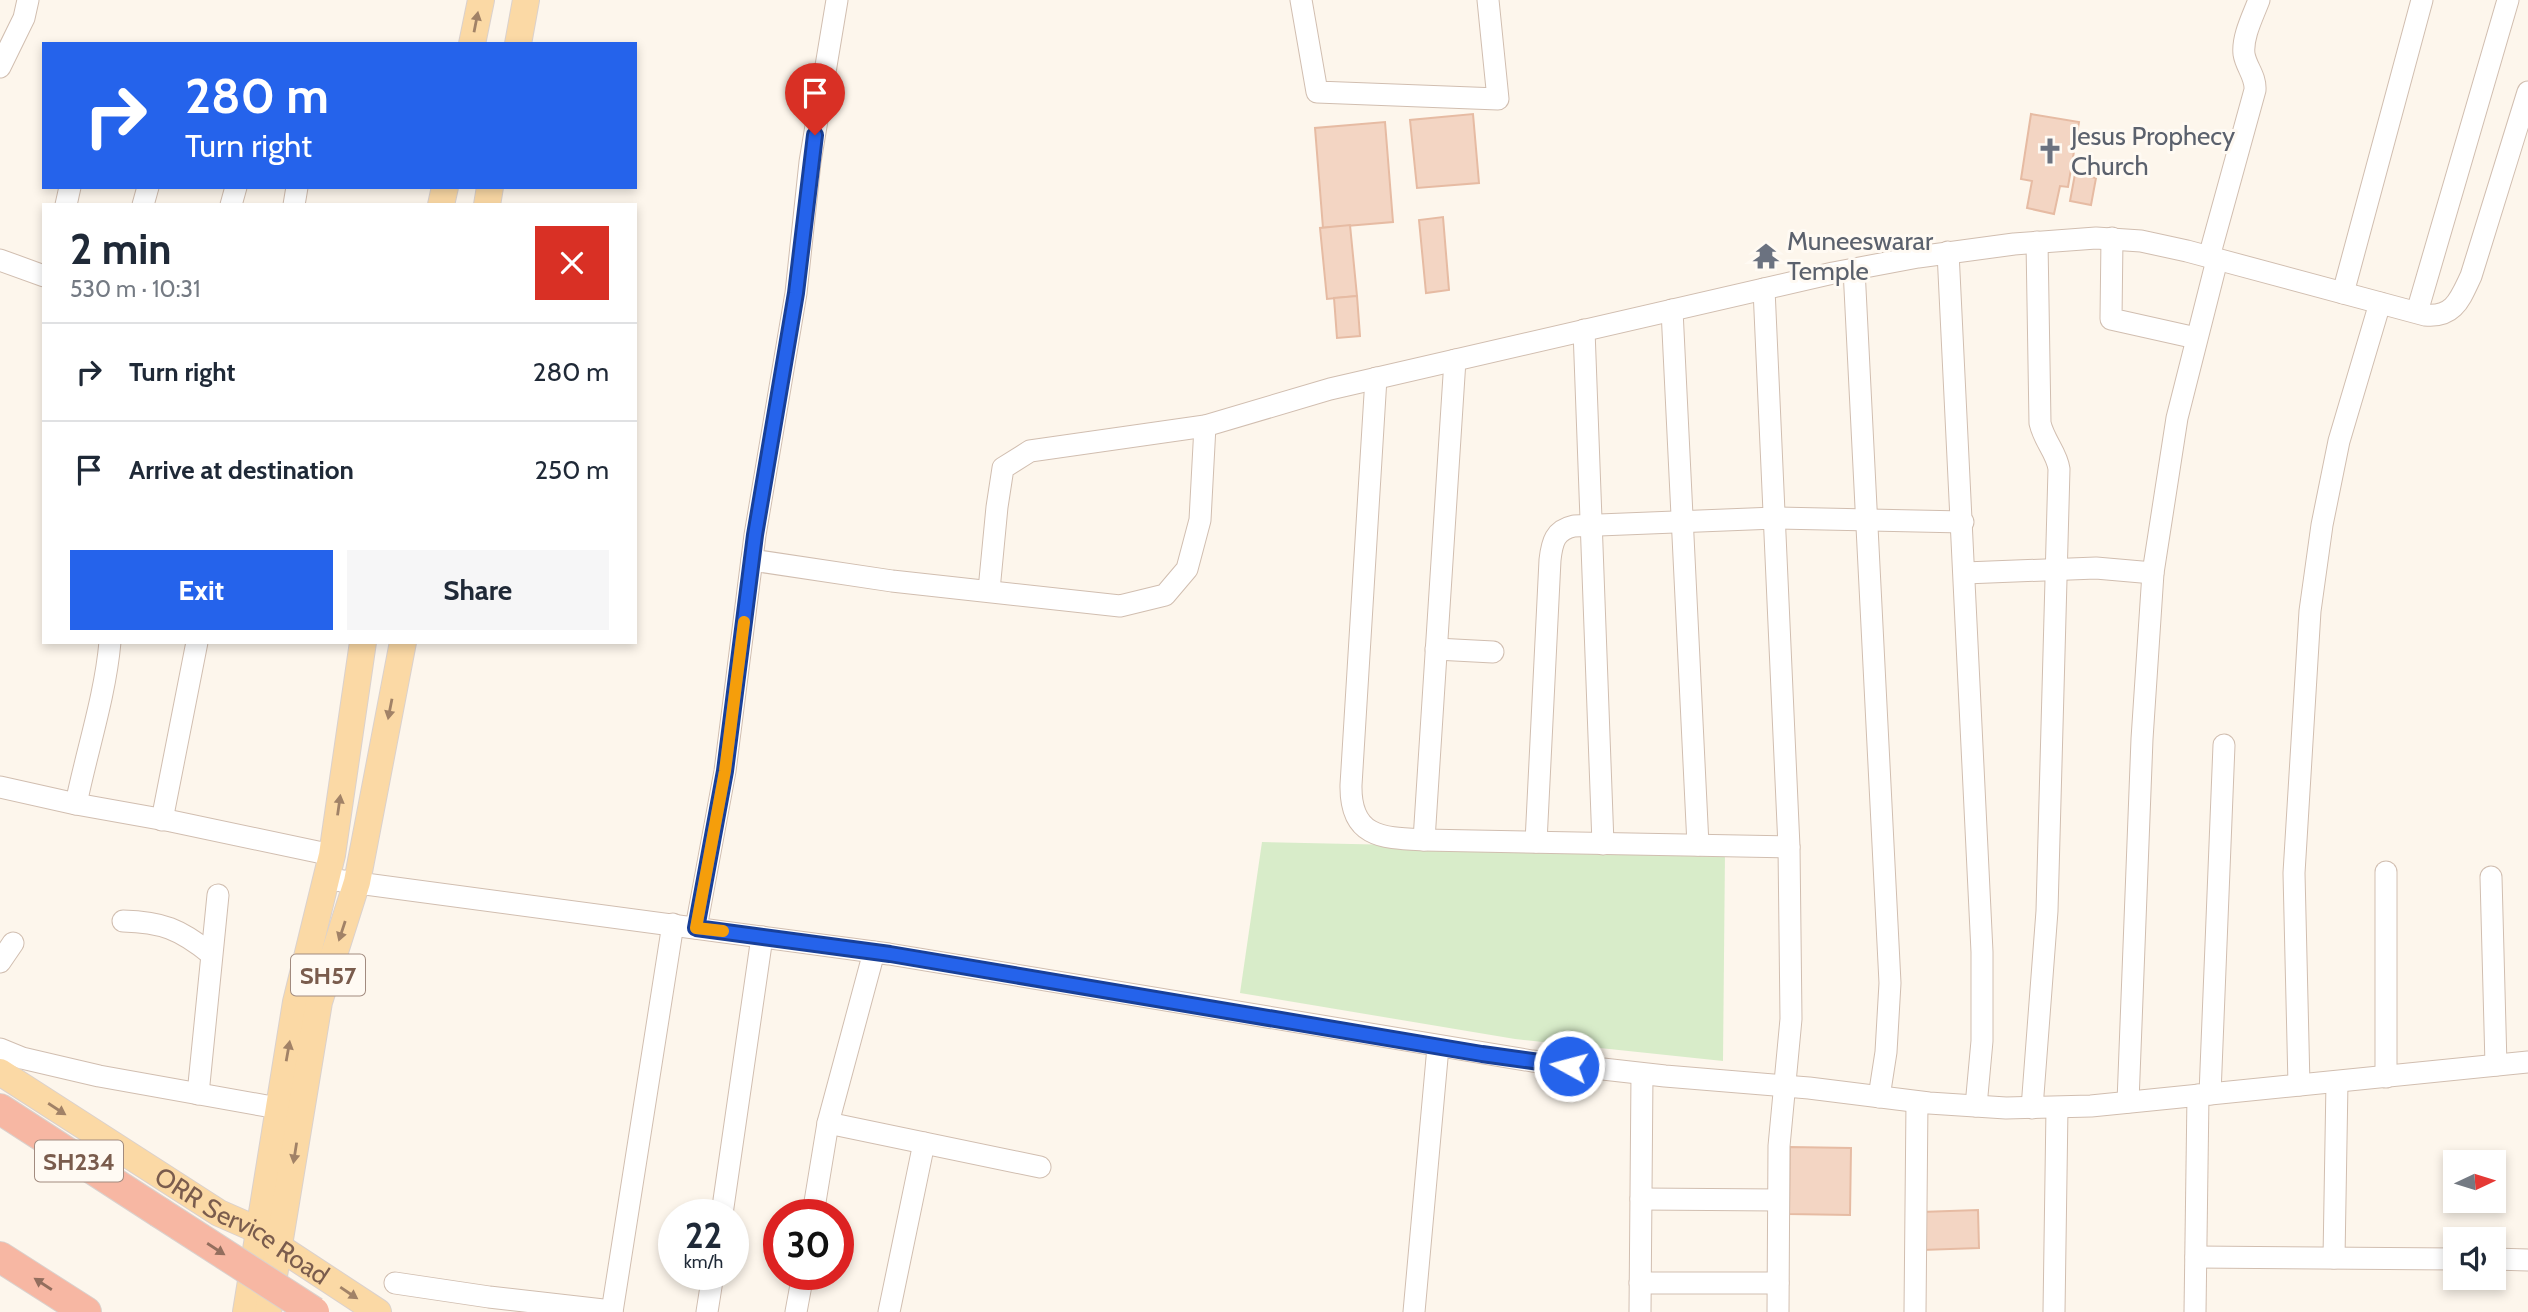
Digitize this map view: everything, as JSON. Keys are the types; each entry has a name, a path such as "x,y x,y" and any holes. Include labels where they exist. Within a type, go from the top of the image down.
{"highway":[{"name":"SH234","path":"0,1109 314,1312"},
{"path":"0,1256 86,1312"}],"main road":[{"path":"472,42 481,0"},
{"path":"518,42 526,0"},
{"name":"SH57","path":"268,1312 278,1108 296,1002 330,867 363,644"},
{"name":"SH57","path":"246,1312 270,1239 319,1002 357,883 403,644"},
{"name":"ORR Service Road","path":"0,1072 219,1213 270,1239 378,1312"}],"street":[{"path":"0,67 24,18 28,0"},
{"path":"696,928 725,771 752,561 796,293 810,162 837,0"},
{"path":"1301,0 1317,92 1498,99 1488,0"},
{"path":"2128,1102 2142,753 2153,573 2172,444 2213,258 2255,90 2245,45 2259,0"},
{"path":"2343,293 2422,0"},
{"path":"2417,312 2508,0"},
{"path":"989,590 1003,468 1030,451 1205,426 1330,389 1854,268 1948,252 2037,242 2112,238 2165,246 2432,316 2449,312 2463,294 2518,159 2528,92"},
{"path":"2112,238 2111,319 2196,338"},
{"path":"2032,1108 2047,911 2059,469 2058,460 2043,436 2040,423 2037,242"},
{"path":"1948,252 1963,522 1983,997 1976,1107"},
{"path":"0,260 42,274"},
{"path":"1854,268 1890,983 1886,1052 1879,1097"},
{"path":"1764,289 1789,847 1791,995 1789,1046 1779,1137 1778,1312"},
{"path":"2300,1085 2294,873 2310,611 2322,525 2339,441 2380,303"},
{"path":"1672,310 1698,845"},
{"path":"1584,330 1603,844"},
{"path":"1424,840 1455,360"},
{"path":"1376,378 1351,797 1356,816 1369,831 1388,838 1424,840 1789,847"},
{"path":"752,561 1120,606 1165,595 1187,569 1200,520 1205,426"},
{"path":"1536,842 1551,548 1560,531 1574,526 1775,518 1963,522"},
{"path":"1965,573 2096,568 2153,573"},
{"path":"76,804 106,682 110,644"},
{"path":"162,820 197,644"},
{"path":"1436,649 1493,652"},
{"path":"2195,1312 2224,745"},
{"path":"0,787 162,820 330,867 357,883 874,952 1438,1047 1642,1074 1976,1107 2057,1108 2528,1062"},
{"path":"2386,872 2386,1077"},
{"path":"2491,877 2496,1065"},
{"path":"198,1094 218,895"},
{"path":"122,921 151,922 175,929 211,954"},
{"path":"395,1283 612,1311 673,925"},
{"path":"724,1199 762,937"},
{"path":"0,962 13,943"},
{"path":"815,1199 828,1123 874,952"},
{"path":"1414,1312 1438,1047"},
{"path":"0,1049 22,1058 86,1073 278,1108"},
{"path":"1640,1312 1642,1074"},
{"path":"2334,1258 2337,1082"},
{"path":"1915,1312 1917,1102"},
{"path":"2054,1312 2057,1108"},
{"path":"828,1123 1040,1167"},
{"path":"889,1312 924,1143"},
{"path":"1641,1199 1778,1200"},
{"path":"2196,1257 2443,1259"},
{"path":"2506,1259 2528,1259"},
{"path":"1640,1283 1778,1283"},
{"path":"707,1312 710,1290"},
{"path":"796,1312 800,1290"}],"green space":[{"path":"1262,842 1725,852 1723,1061 1515,1039 1240,993"}],"building":[{"path":"1473,114 1479,183 1417,188 1410,120"},
{"name":"Jesus Prophecy Church","path":"2031,114 2079,122 2068,187 2060,186 2054,214 2027,208 2032,181 2021,179"},
{"path":"1385,122 1393,222 1323,228 1315,128"},
{"path":"2075,174 2096,178 2091,205 2070,201"},
{"path":"1443,217 1449,290 1426,293 1419,220"},
{"path":"1350,225 1357,296 1327,299 1320,228"},
{"path":"1357,296 1360,336 1337,338 1334,298"},
{"path":"1790,1147 1851,1148 1850,1215 1789,1214"},
{"path":"1978,1210 1979,1248 1922,1250 1921,1212"}],"slow traffic":[{"path":"723,931 696,928 725,771 744,622"}],"place":[{"name":"Jesus Prophecy Church","path":"2050,151"},
{"name":"Muneeswarar Temple","path":"1766,256"}],"route":[{"path":"815,135 796,293 755,535 725,771 696,928 890,954 1482,1054 1569,1066"}]}
